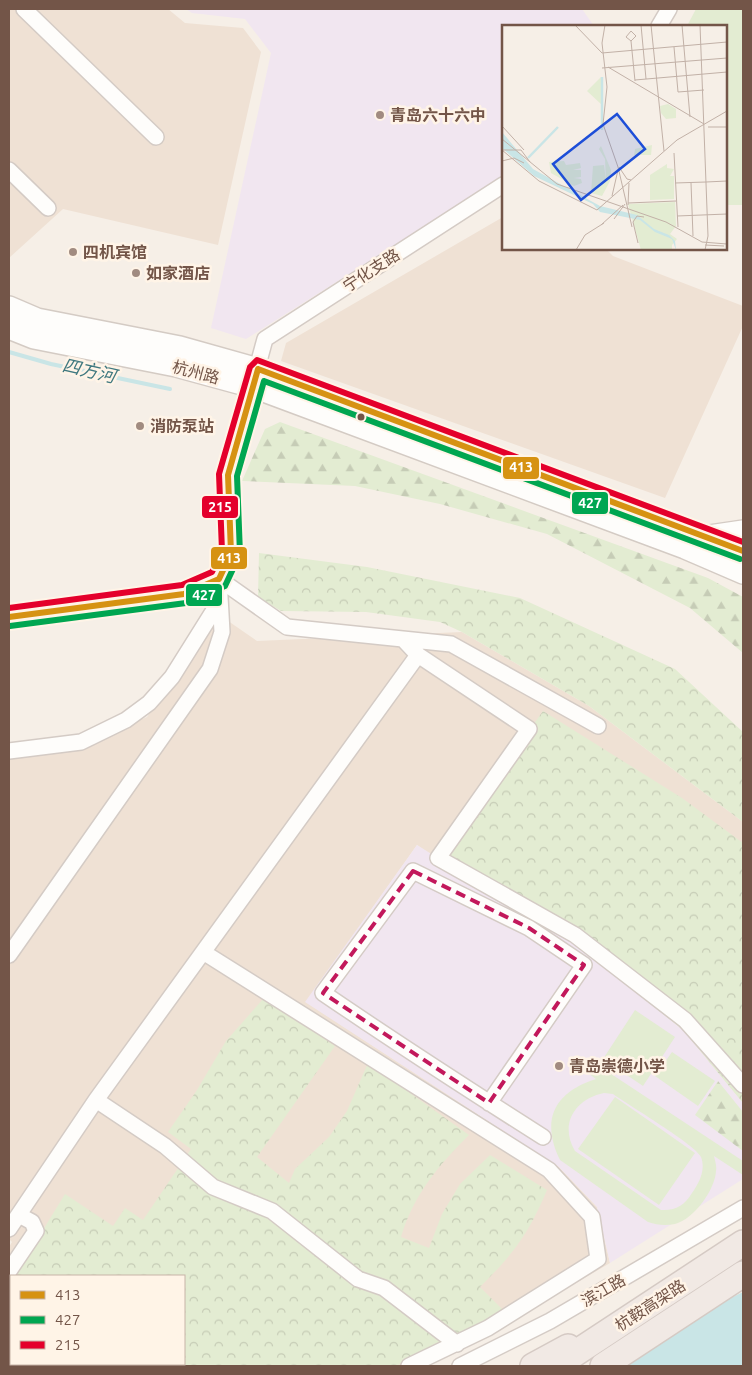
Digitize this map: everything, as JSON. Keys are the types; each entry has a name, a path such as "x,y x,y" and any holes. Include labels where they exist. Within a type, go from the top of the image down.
{"highway":[{"name":"杭鞍高架路","path":"556,1366 743,1244"},
{"name":"杭鞍高架路","path":"603,1366 743,1274"},
{"path":"533,1366 682,1284"}],"main road":[{"name":"杭州路","path":"9,307 37,319 172,345 686,548 743,573"},
{"name":"杭州路","path":"9,328 34,338 176,366 255,378 708,536 743,551"},
{"path":"708,536 743,531"}],"street":[{"path":"24,9 156,137"},
{"path":"660,25 669,9"},
{"path":"9,170 48,208"},
{"name":"宁化支路","path":"228,475 265,338 502,186"},
{"path":"9,955 210,669 222,632 219,579 231,553"},
{"path":"9,617 184,594 219,579"},
{"path":"219,579 287,627 452,644 598,726"},
{"path":"9,752 81,742 126,720 149,703 172,677 219,602"},
{"path":"403,639 418,655 529,729 438,858 575,935 685,1020 743,1085"},
{"path":"9,1229 96,1100 418,655"},
{"path":"489,1103 584,964 530,928 413,872 323,993 489,1103 543,1137"},
{"path":"203,952 549,1170 592,1217 598,1259 488,1328 408,1366"},
{"path":"378,1062 392,1039"},
{"path":"96,1100 165,1146 213,1187 272,1211 358,1279 384,1288 457,1344"},
{"name":"滨江路","path":"460,1366 550,1321 743,1208"},
{"path":"9,1271 36,1231 32,1222 19,1215"}],"highlighted area":[{"path":"413,871 529,928 584,965 489,1103 323,993"}],"shaded area":[{"path":"9,9 168,9 185,23 243,28 261,52 218,245 63,209 9,258"},
{"name":"青岛六十六中","path":"186,9 582,9 593,25 502,25 502,178 246,339 211,328 271,53 245,19 192,13"},
{"path":"502,218 502,250 607,250 613,256 743,306 743,326 665,498 281,361 286,343"},
{"path":"218,614 257,641 462,632 589,706 743,822 743,1103 683,1030 417,845 306,1002 559,1167 597,1207 610,1263 474,1343 425,1366 9,1366 9,1247 12,1242 9,1239 9,751 94,740 147,717"},
{"name":"青岛崇德小学","path":"417,845 574,943 683,1030 743,1103 743,1179 610,1263 597,1207 559,1167 305,1002"}],"green space":[{"path":"696,9 743,9 743,205 727,205 727,25 688,25"},
{"path":"280,422 708,578 743,597 743,653 690,608 547,534 440,504 355,486 242,481 265,429"},
{"path":"259,553 367,567 520,598 675,669 743,732 743,822 589,706 462,632 440,622 366,612 281,611 258,597"},
{"path":"543,711 682,798 743,843 743,1103 683,1030 574,943 438,858"},
{"path":"264,998 335,1046 257,1157 289,1183 295,1169 329,1137 347,1111 368,1063 469,1135 437,1170 420,1194 401,1237 429,1248 442,1214 460,1184 490,1155 547,1190 519,1243 480,1287 504,1311 396,1366 9,1366 9,1257 22,1236 35,1243 65,1194 113,1226 125,1208 143,1220 191,1149 168,1132 197,1090 226,1041"},
{"path":"635,1010 675,1037 643,1086 603,1059"},
{"path":"672,1052 715,1081 698,1106 655,1076"},
{"path":"590,1060 743,1161 743,1175 714,1156 716,1167 715,1179 708,1195 696,1210 675,1224 661,1225 648,1222 560,1160 551,1132 552,1120 555,1109 570,1091 596,1079 584,1070","holes":["604,1093 613,1094 675,1135 701,1157 703,1167 699,1181 689,1198 679,1207 671,1210 661,1210 575,1151 570,1141 569,1131 569,1122 573,1114 578,1107 594,1096"]},
{"path":"718,1081 743,1112 743,1151 695,1115"},
{"path":"615,1097 695,1153 659,1205 578,1149"}],"water":[{"path":"743,1292 743,1366 593,1366"}],"waterway":[{"name":"四方河","path":"9,352 51,364 170,389"}],"tunnel":[{"path":"228,475 231,553"}],"transit line":[{"name":"215","path":"9,608 182,585 212,572 222,551 219,474 250,367 257,360 743,542"},
{"name":"413","path":"9,617 184,594 219,579 231,553 228,475 258,369 743,551"},
{"name":"427","path":"10,626 186,603 225,586 240,554 237,476 264,381 740,559"}],"place":[{"name":"青岛六十六中","path":"380,115"},
{"name":"四机宾馆","path":"73,252"},
{"name":"如家酒店","path":"136,273"},
{"name":"消防泵站","path":"140,426"},
{"name":"青岛崇德小学","path":"559,1066"}]}
